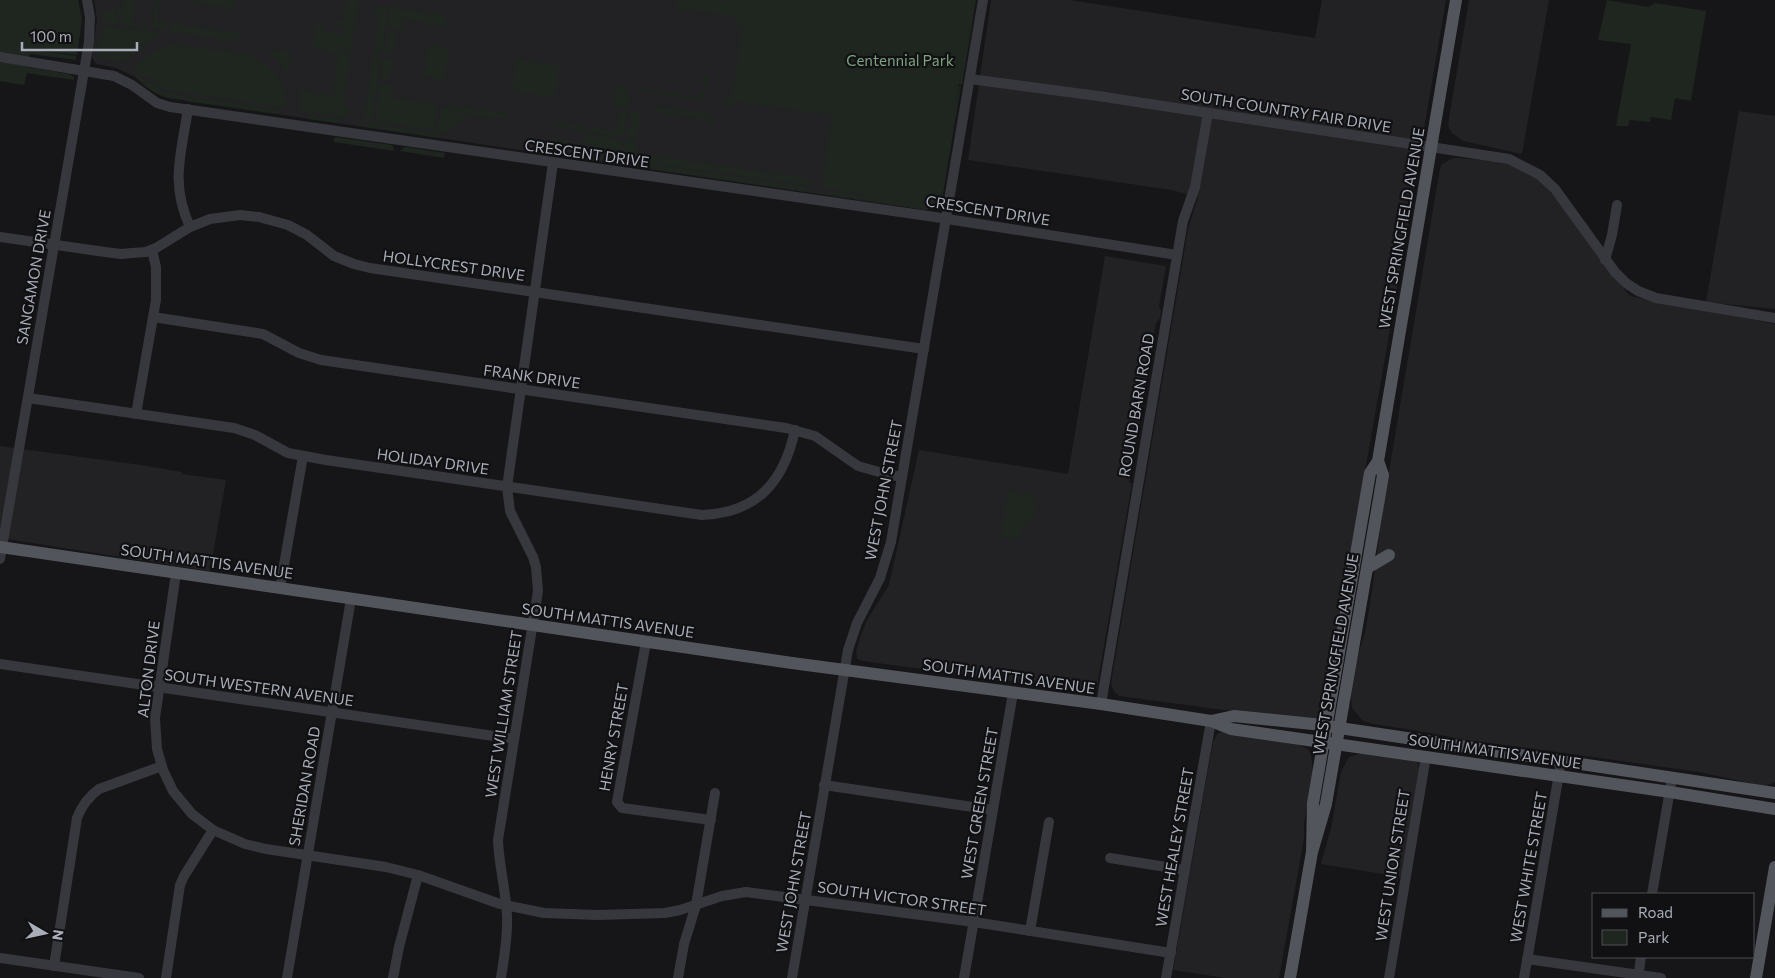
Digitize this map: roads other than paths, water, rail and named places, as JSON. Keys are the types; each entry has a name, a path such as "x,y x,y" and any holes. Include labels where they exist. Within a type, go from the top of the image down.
{"main road":[{"name":"WEST SPRINGFIELD AVENUE","path":"1312,852 1313,803 1323,742 1370,473 1378,461 1456,0"},
{"name":"WEST SPRINGFIELD AVENUE","path":"1290,978 1312,852 1326,804 1383,475 1378,461"},
{"name":"SOUTH MATTIS AVENUE","path":"1,551 176,573 646,642 1101,704 1211,721 1231,729 1426,756 1775,809"},
{"path":"1367,568 1389,555"},
{"name":"SOUTH MATTIS AVENUE","path":"1211,721 1234,716 1326,726 1775,793"},
{"path":"1756,978 1775,867"}],"street":[{"name":"SANGAMON DRIVE","path":"1,551 84,70 90,27 90,11 87,0"},
{"name":"WEST JOHN STREET","path":"792,978 850,639 886,562 983,0"},
{"name":"CRESCENT DRIVE","path":"0,57 104,74 124,80 157,103 170,107 946,219 1177,255"},
{"name":"SOUTH COUNTRY FAIR DRIVE","path":"970,79 1509,159 1540,175 1555,189 1605,260 1626,283 1638,291 1677,303 1775,318"},
{"path":"188,110 177,184 180,203 190,228"},
{"name":"ROUND BARN ROAD","path":"1101,704 1183,221 1195,187 1208,113"},
{"name":"WEST WILLIAM STREET","path":"501,978 507,939 506,906 498,854 498,840 538,591 536,567 533,557 510,511 506,487 553,163"},
{"path":"1605,260 1612,235 1617,205"},
{"name":"HOLLYCREST DRIVE","path":"0,236 120,254 152,250 168,243 190,228 210,218 240,215 258,217 299,230 334,256 370,268 924,348"},
{"path":"136,414 157,284 152,250"},
{"name":"FRANK DRIVE","path":"153,317 263,334 299,353 321,360 795,430 815,436 826,442 858,466 902,477"},
{"name":"HOLIDAY DRIVE","path":"28,398 243,431 288,452 303,456 686,513 714,514 729,512 759,496 776,480 787,460 795,430"},
{"path":"280,588 303,456"},
{"name":"ALTON DRIVE","path":"176,573 159,688 155,731 157,749 169,783 179,799 192,814 213,830 245,844 308,855"},
{"name":"SHERIDAN ROAD","path":"287,978 351,599"},
{"name":"HENRY STREET","path":"646,642 617,802 622,808 711,820"},
{"name":"SOUTH WESTERN AVENUE","path":"0,664 514,739"},
{"name":"WEST GREEN STREET","path":"964,978 1013,693"},
{"name":"WEST HEALEY STREET","path":"1166,978 1211,721"},
{"name":"WEST UNION STREET","path":"1389,978 1426,756"},
{"name":"WEST WHITE STREET","path":"1524,978 1561,762"},
{"path":"54,966 80,809 91,794 99,789 162,766"},
{"path":"1652,893 1672,777"},
{"path":"824,785 993,810"},
{"path":"678,978 684,944 696,905 715,793"},
{"path":"1030,931 1048,822"},
{"path":"166,978 180,885 213,830"},
{"name":"SOUTH VICTOR STREET","path":"308,855 386,867 418,875 506,906 544,913 598,915 665,913 722,896 746,892 974,922 1171,953"},
{"path":"1110,858 1185,870"},
{"path":"393,978 418,875"},
{"path":"0,958 139,978"},
{"path":"1638,976 1641,958"},
{"path":"1527,959 1660,978"}],"park label":[{"name":"Centennial Park","path":"900,60"}]}
